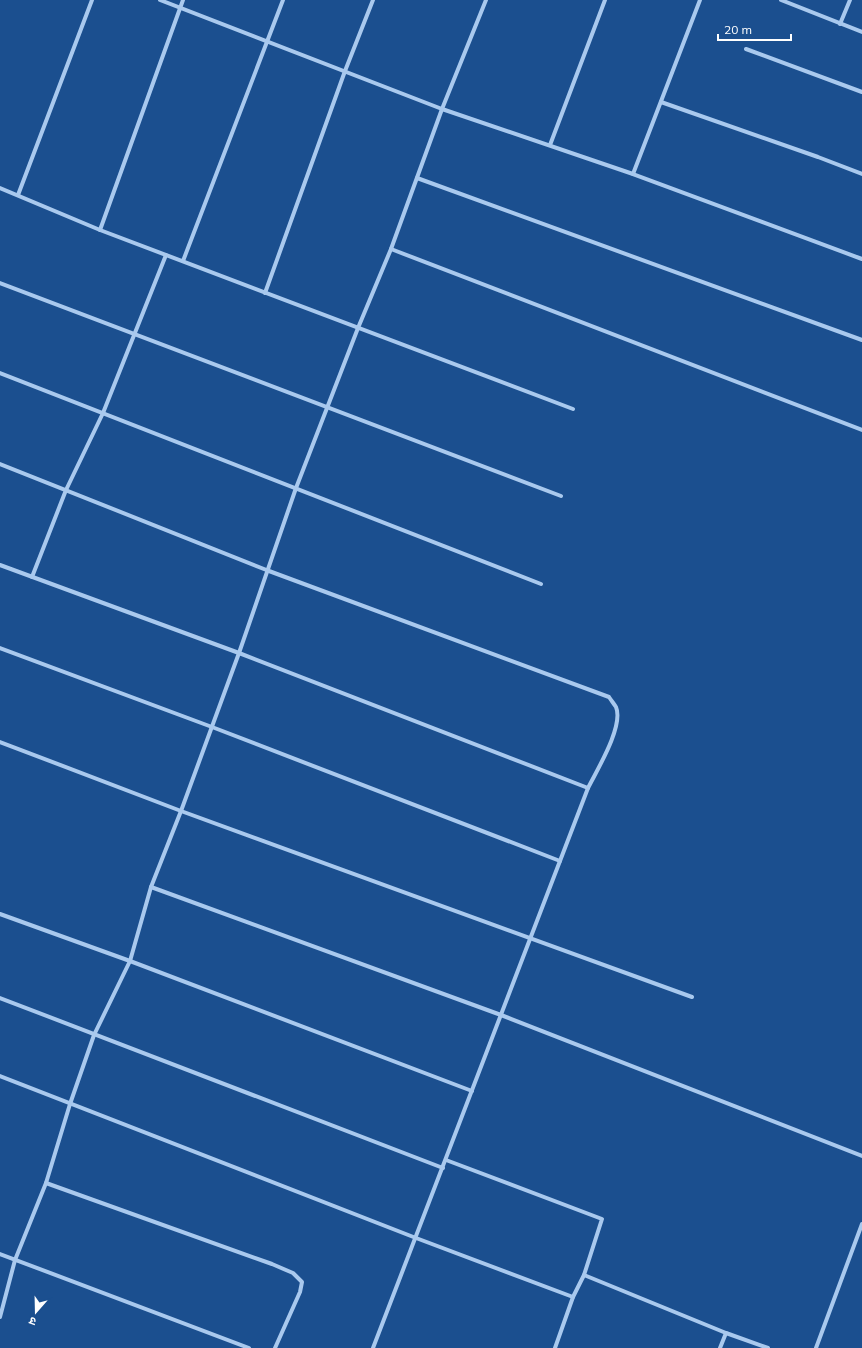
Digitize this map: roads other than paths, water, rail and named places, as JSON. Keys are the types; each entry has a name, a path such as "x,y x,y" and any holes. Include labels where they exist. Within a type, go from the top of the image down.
{"street":[{"path":"18,195 92,0"},
{"path":"160,0 442,109 633,174 862,259"},
{"path":"100,230 183,0"},
{"path":"183,261 283,0"},
{"path":"265,292 345,71 373,0"},
{"path":"0,1317 15,1260 46,1183 70,1104 94,1035 130,961 151,887 181,811 269,571 296,488 358,328 391,249 442,109 486,0"},
{"path":"550,145 605,0"},
{"path":"633,174 700,0"},
{"path":"780,0 862,32"},
{"path":"840,24 850,0"},
{"path":"746,49 862,92"},
{"path":"661,102 811,154 862,174"},
{"path":"417,178 862,340"},
{"path":"0,188 100,230 573,409"},
{"path":"391,249 862,430"},
{"path":"32,577 66,490 103,413 166,255"},
{"path":"0,283 561,496"},
{"path":"0,373 541,584"},
{"path":"0,464 269,571 609,697 616,708 617,720 614,735 588,788 373,1348"},
{"path":"0,565 239,653 588,788"},
{"path":"0,648 212,727 560,861"},
{"path":"0,742 181,811 692,997"},
{"path":"151,887 501,1015 862,1156"},
{"path":"0,914 130,961 472,1090"},
{"path":"0,998 443,1168"},
{"path":"0,1076 416,1238 573,1297"},
{"path":"446,1160 602,1219 584,1275 573,1297 554,1348"},
{"path":"46,1183 278,1266 293,1273 302,1282 300,1292 275,1348"},
{"path":"816,1348 862,1224"},
{"path":"0,1254 249,1348"},
{"path":"584,1275 726,1333 768,1348"},
{"path":"720,1348 726,1333"}]}
